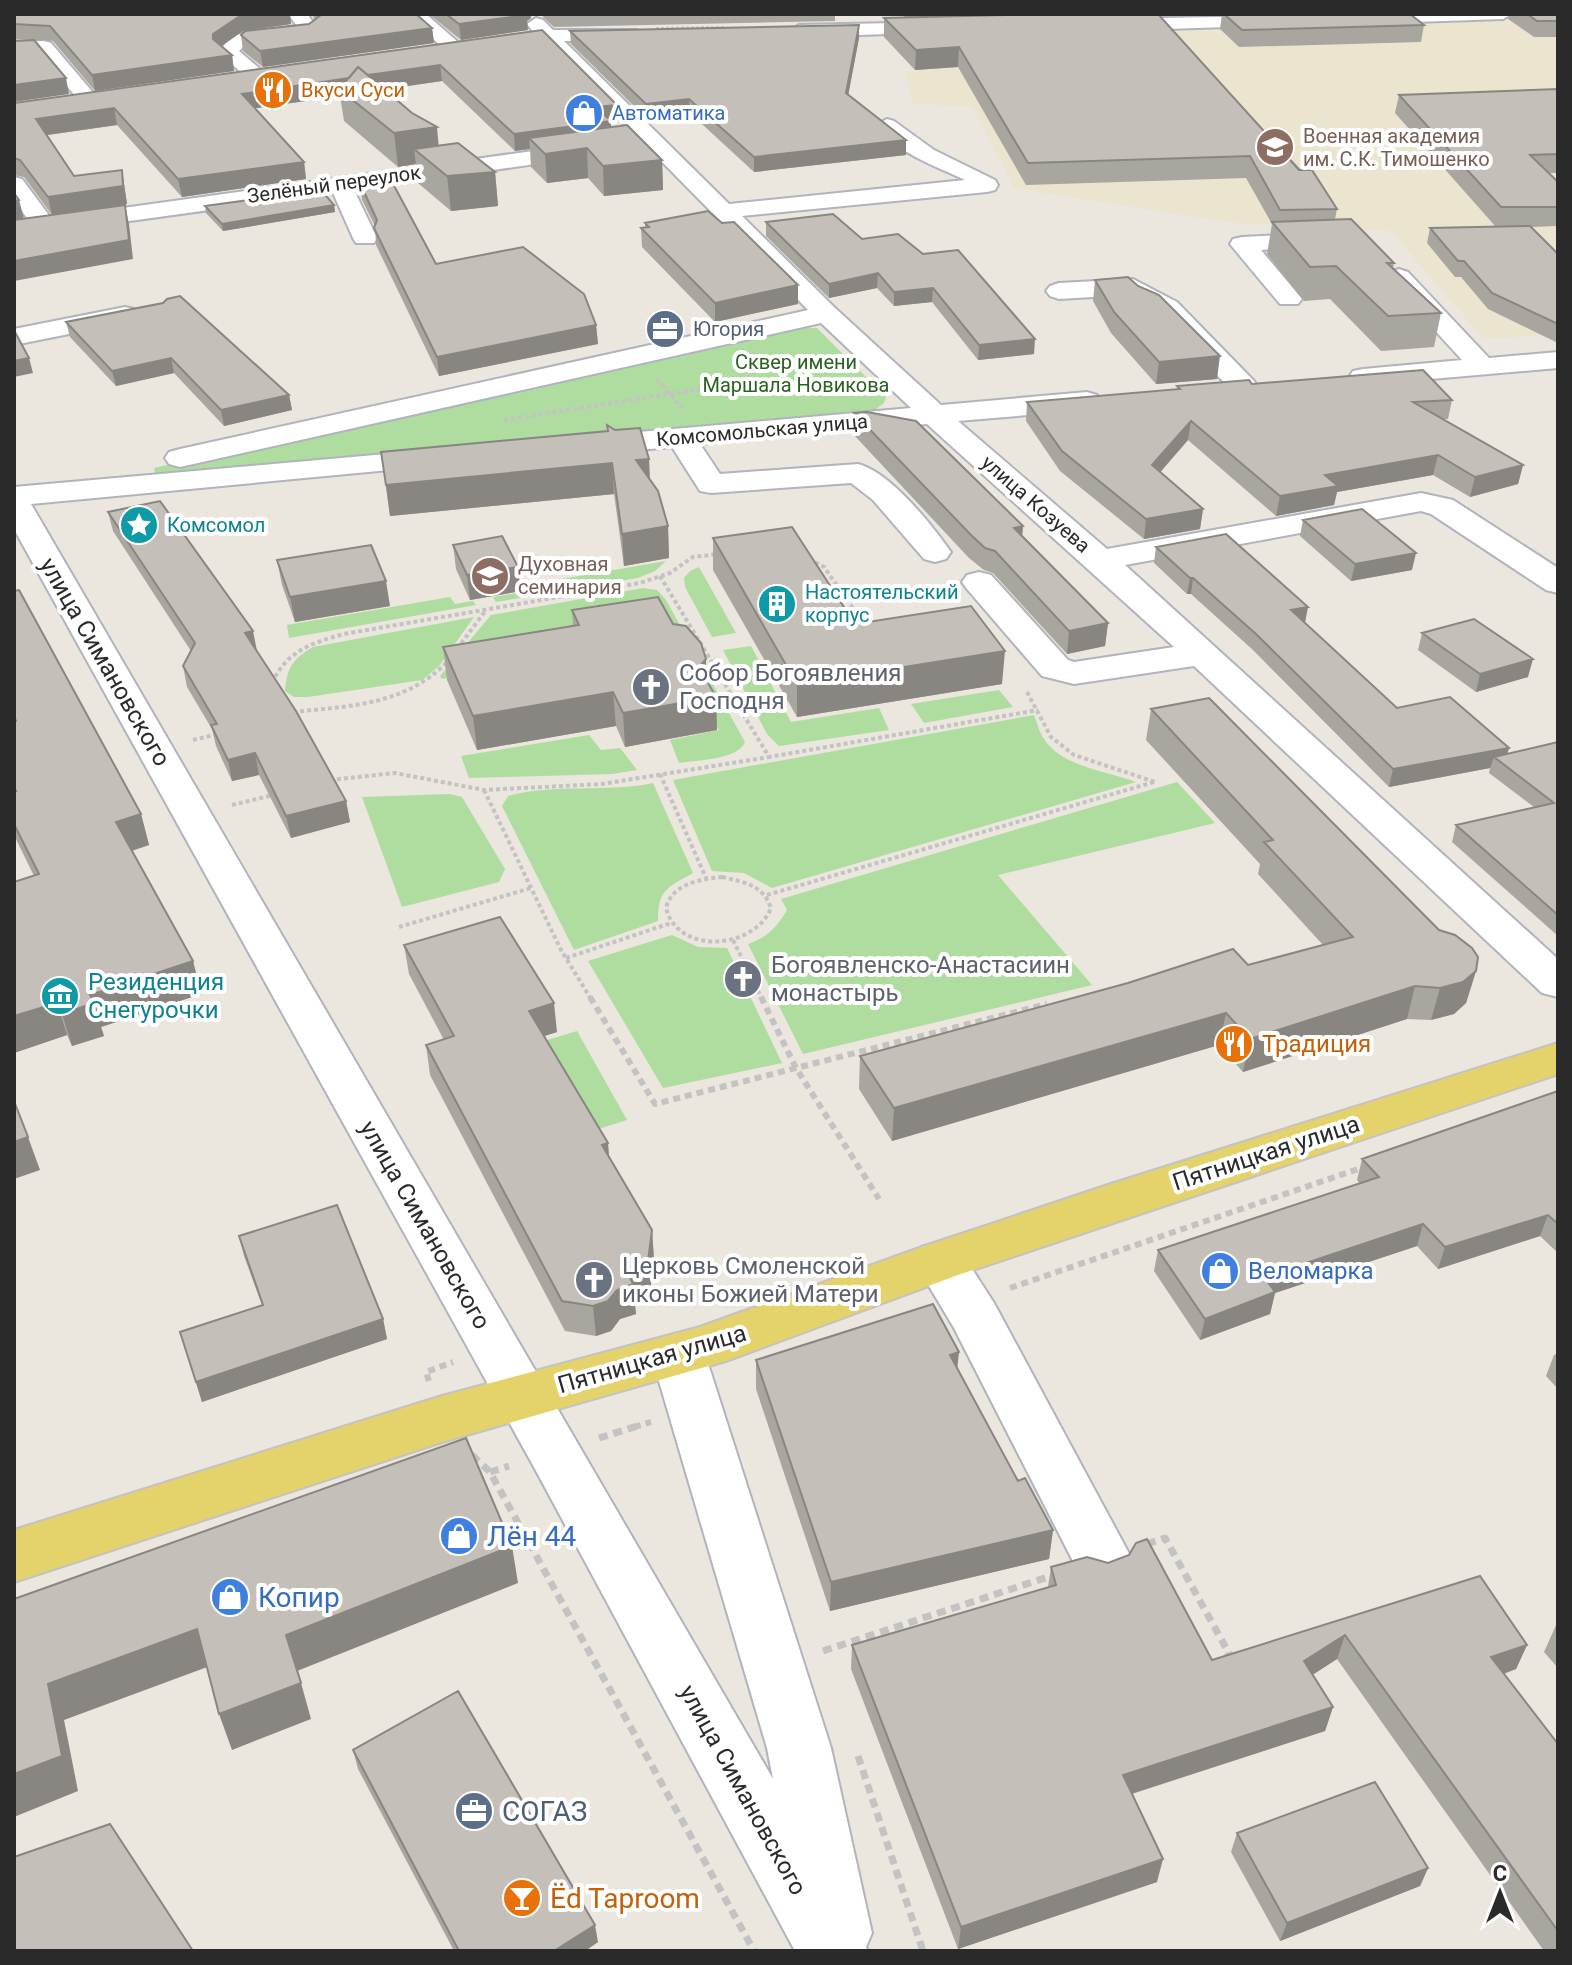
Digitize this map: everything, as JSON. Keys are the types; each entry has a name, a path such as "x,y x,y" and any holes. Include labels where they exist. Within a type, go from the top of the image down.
{"main road":[{"name":"Пятницкая улица","path":"14,1556 523,1396 686,1381 707,1346 953,1282 1558,1058"}],"street":[{"path":"228,81 266,76 228,52 240,39 311,30 296,15 302,14"},
{"path":"366,14 372,19 421,19 456,49"},
{"name":"улица Козуева","path":"525,14 826,314 934,415 1100,560 1558,983"},
{"path":"1338,19 1503,14"},
{"path":"1092,25 1198,19 1293,20"},
{"path":"777,31 966,28"},
{"path":"426,53 549,36 651,34"},
{"path":"14,48 44,47 98,99"},
{"path":"80,61 77,64 98,99"},
{"path":"59,104 98,99"},
{"path":"724,211 987,185 972,172 941,162 914,147 887,125"},
{"name":"Зелёный переулок","path":"14,230 654,141"},
{"path":"438,145 474,165"},
{"path":"340,183 365,238"},
{"path":"14,184 45,226"},
{"path":"1289,299 1242,244 1348,240"},
{"path":"1384,262 1482,366"},
{"path":"1059,291 1133,287 1146,299 1168,308 1244,387"},
{"path":"14,337 156,309"},
{"path":"14,498 826,314"},
{"path":"1339,379 1558,360"},
{"path":"1213,390 1276,384"},
{"name":"Комсомольская улица","path":"558,448 1118,398"},
{"path":"689,436 711,484 858,473 884,493 935,552"},
{"path":"14,498 466,456"},
{"name":"улица Симановского","path":"14,498 555,1452 833,1951"},
{"path":"1100,560 1421,502 1442,507 1558,583"},
{"path":"979,582 1055,668 1074,673 1201,654"},
{"path":"953,1282 1102,1559"},
{"name":"улица Симановского","path":"686,1381 799,1748 841,1951"}],"path":[{"path":"632,357 671,393 693,423 689,436"},
{"path":"742,383 774,357"},
{"path":"503,420 742,383 816,393"},
{"path":"268,693 282,661 303,646 344,634 640,583 660,576 693,557 722,553"},
{"path":"801,554 824,567 866,626 878,633"},
{"path":"660,576 769,757"},
{"path":"289,713 392,698 416,690 444,667 486,610"},
{"path":"767,895 1155,782 1074,755 1051,737 1020,683"},
{"path":"316,784 347,776 395,773 484,790 602,784 1038,710"},
{"path":"192,740 222,733"},
{"path":"660,774 706,878"},
{"path":"484,790 566,958 655,1104 1047,1004"},
{"path":"232,805 285,792"},
{"path":"706,878 738,879 767,895 772,910 769,920 748,936 733,940 696,939 681,933 671,923 667,912 668,901 677,891 706,878"},
{"path":"399,927 531,888"},
{"path":"566,958 671,923"},
{"path":"733,940 796,1068 879,1199"},
{"path":"953,1282 1366,1166"},
{"path":"490,1472 555,1452 686,1381"},
{"path":"460,1452 474,1455 490,1472 754,1951"},
{"path":"823,1651 1165,1538 1230,1655 1219,1659"}],"shaded area":[{"name":"Военная академия им. С.К. Тимошенко","path":"1558,19 1558,334 1484,339 1391,231 1227,222 1014,188 972,106 914,104 905,72 979,66 962,36"}],"green space":[{"name":"Сквер имени Маршала Новикова","path":"782,328 817,328 886,397 884,403 871,413 157,480 154,468"},
{"path":"666,561 655,571 638,578 496,602 493,597 524,592 521,586"},
{"path":"699,567 736,633 712,637 685,587 684,578"},
{"path":"643,588 657,590 666,600 745,742 741,748 726,756 679,763 670,740 719,730 701,699 575,657 442,679 440,676 491,615"},
{"path":"450,597 455,604 473,601 476,605 289,638 287,625"},
{"path":"474,617 439,666 422,680 308,697 294,697 285,691 292,664 313,647"},
{"path":"751,646 791,722 879,708 889,730 779,746 767,734 723,650"},
{"path":"999,690 1013,707 924,723 911,704"},
{"path":"1034,715 1044,739 1062,756 1086,767 1136,782 772,888 744,873 712,871 673,780"},
{"path":"589,735 601,750 620,748 637,770 612,774 469,778 461,756"},
{"path":"1177,782 1215,823 998,875 1092,985 803,1054 748,944 766,935 779,922 787,910 781,899"},
{"path":"653,783 693,873 662,896 658,921 574,950 502,806 508,796 526,792"},
{"path":"450,794 462,797 505,869 499,882 402,907 362,797"},
{"path":"672,935 698,947 727,948 782,1063 663,1088 588,961"},
{"path":"577,1031 627,1120 595,1130 544,1041"}],"building":[{"path":"14,14 252,14 240,16 213,34 213,39 232,55 92,75 50,26 14,24"},
{"path":"320,14 416,14 432,28 260,51 241,35 245,31 309,24"},
{"path":"446,14 526,14 527,15 459,24"},
{"path":"1158,14 1299,170 1312,170 1337,209 1280,210 1250,156 1028,163 959,47 916,50 884,18"},
{"path":"1224,14 1410,14 1424,25 1242,30"},
{"path":"1527,14 1558,14 1558,21 1537,21"},
{"path":"859,25 846,93 906,140 754,157 689,99 646,104 570,31"},
{"path":"542,30 617,105 596,107 611,121 514,134 440,65 368,75 358,67 349,78 242,94 304,162 178,179 114,108 36,119 74,176 122,170 123,186 48,197 20,160 14,158 14,103"},
{"path":"34,40 66,78 14,85 14,41"},
{"path":"358,67 412,113 437,127 394,133 339,89"},
{"path":"1558,89 1558,154 1530,155 1558,182 1558,207 1501,207 1399,95"},
{"path":"627,125 662,160 603,166 587,148 545,154 529,138"},
{"path":"458,143 495,172 447,176 414,149"},
{"path":"391,180 436,264 523,247 584,294 596,325 437,357 374,228 377,220 360,183"},
{"path":"321,190 334,205 222,224 205,206"},
{"path":"125,205 129,240 14,261 14,220"},
{"path":"708,211 722,223 734,222 798,285 715,303 641,228 649,227 645,223"},
{"path":"833,214 862,239 898,234 923,254 958,250 1035,339 979,345 933,288 894,292 878,273 829,284 766,222"},
{"path":"1351,219 1394,263 1387,263 1441,313 1388,316 1336,266 1310,267 1272,222"},
{"path":"1530,226 1558,254 1558,324 1492,293 1464,261 1458,261 1430,228"},
{"path":"1128,277 1138,286 1159,295 1220,356 1159,362 1114,312 1095,280"},
{"path":"180,296 289,395 221,410 171,358 112,371 66,322 163,303"},
{"path":"15,332 29,358 14,361"},
{"path":"1423,370 1452,400 1413,402 1523,465 1475,477 1438,455 1325,475 1338,486 1280,496 1191,421 1152,465 1203,509 1146,519 1062,451 1027,402 1249,380 1252,384"},
{"path":"867,412 916,421 1023,526 1014,528 1108,623 1069,631 995,551 985,548 971,535 854,413"},
{"path":"607,425 615,430 640,428 649,459 636,460 658,491 668,526 622,534 612,463 386,485 381,452 608,431"},
{"path":"160,501 253,631 245,633 296,711 346,801 286,816 255,753 228,760 211,725 217,724 183,666 195,643 108,512"},
{"path":"1362,509 1416,553 1355,564 1303,520"},
{"path":"792,527 855,624 971,606 1005,651 797,684 713,538"},
{"path":"1226,534 1308,607 1291,610 1397,708 1450,697 1509,748 1393,769 1256,634 1156,547"},
{"path":"502,536 518,567 467,575 453,545"},
{"path":"371,545 386,581 290,597 277,560"},
{"path":"19,590 141,814 116,822 193,961 90,995 94,1003 62,1014 57,1003 14,1016 14,882 39,874 14,824 14,591"},
{"path":"658,597 673,624 686,626 701,643 706,659 699,667 716,697 623,713 613,692 473,716 443,647 579,625 572,610"},
{"path":"1474,619 1533,659 1480,674 1422,633"},
{"path":"1209,698 1439,930 1455,935 1472,948 1478,957 1476,971 1463,982 1440,988 1415,986 1250,1039 1226,1013 894,1108 860,1056 1128,983 1233,949 1248,965 1353,937 1264,842 1273,840 1151,709"},
{"path":"1558,742 1558,915 1456,825 1554,803 1494,757"},
{"path":"500,917 554,1003 529,1011 608,1143 602,1145 652,1230 648,1261 626,1269 633,1284 617,1290 608,1301 593,1306 562,1301 426,1045 454,1036 404,945"},
{"path":"1558,1091 1558,1224 1548,1215 1445,1247 1423,1224 1264,1277 1275,1292 1205,1319 1158,1250 1379,1177 1362,1159"},
{"path":"14,1101 28,1137 14,1142"},
{"path":"337,1205 383,1319 196,1382 180,1332 263,1305 239,1236"},
{"path":"933,1304 959,1352 950,1355 1018,1481 1025,1478 1053,1530 831,1582 756,1360"},
{"path":"466,1438 512,1546 286,1635 301,1683 219,1714 197,1629 48,1684 62,1756 14,1774 14,1599"},
{"path":"1147,1539 1212,1660 1480,1576 1527,1645 1491,1657 1558,1744 1558,1931 1345,1635 1304,1661 1333,1707 1123,1775 1163,1859 961,1927 852,1645 1056,1585 1051,1567 1087,1557 1108,1563 1129,1555 1136,1543"},
{"path":"458,1691 595,1925 554,1951 459,1951 353,1750"},
{"path":"1375,1782 1428,1868 1287,1923 1237,1833"},
{"path":"110,1824 193,1951 14,1951 14,1857"}],"place":[{"name":"Вкуси Суси","path":"273,90"},
{"name":"Автоматика","path":"584,113"},
{"name":"Военная академия им. С.К. Тимошенко","path":"1275,147"},
{"name":"Югория","path":"665,329"},
{"name":"Комсомол","path":"139,525"},
{"name":"Духовная семинария","path":"490,576"},
{"name":"Настоятельский корпус","path":"777,604"},
{"name":"Собор Богоявления Господня","path":"651,687"},
{"name":"Богоявленско-Анастасиин монастырь","path":"743,979"},
{"name":"Резиденция Снегурочки","path":"60,996"},
{"name":"Традиция","path":"1234,1044"},
{"name":"Веломарка","path":"1220,1271"},
{"name":"Церковь Смоленской иконы Божией Матери","path":"594,1280"},
{"name":"Лён 44","path":"459,1536"},
{"name":"Копир","path":"230,1597"},
{"name":"СОГАЗ","path":"474,1811"},
{"name":"Ёd Taproom","path":"522,1898"}]}
